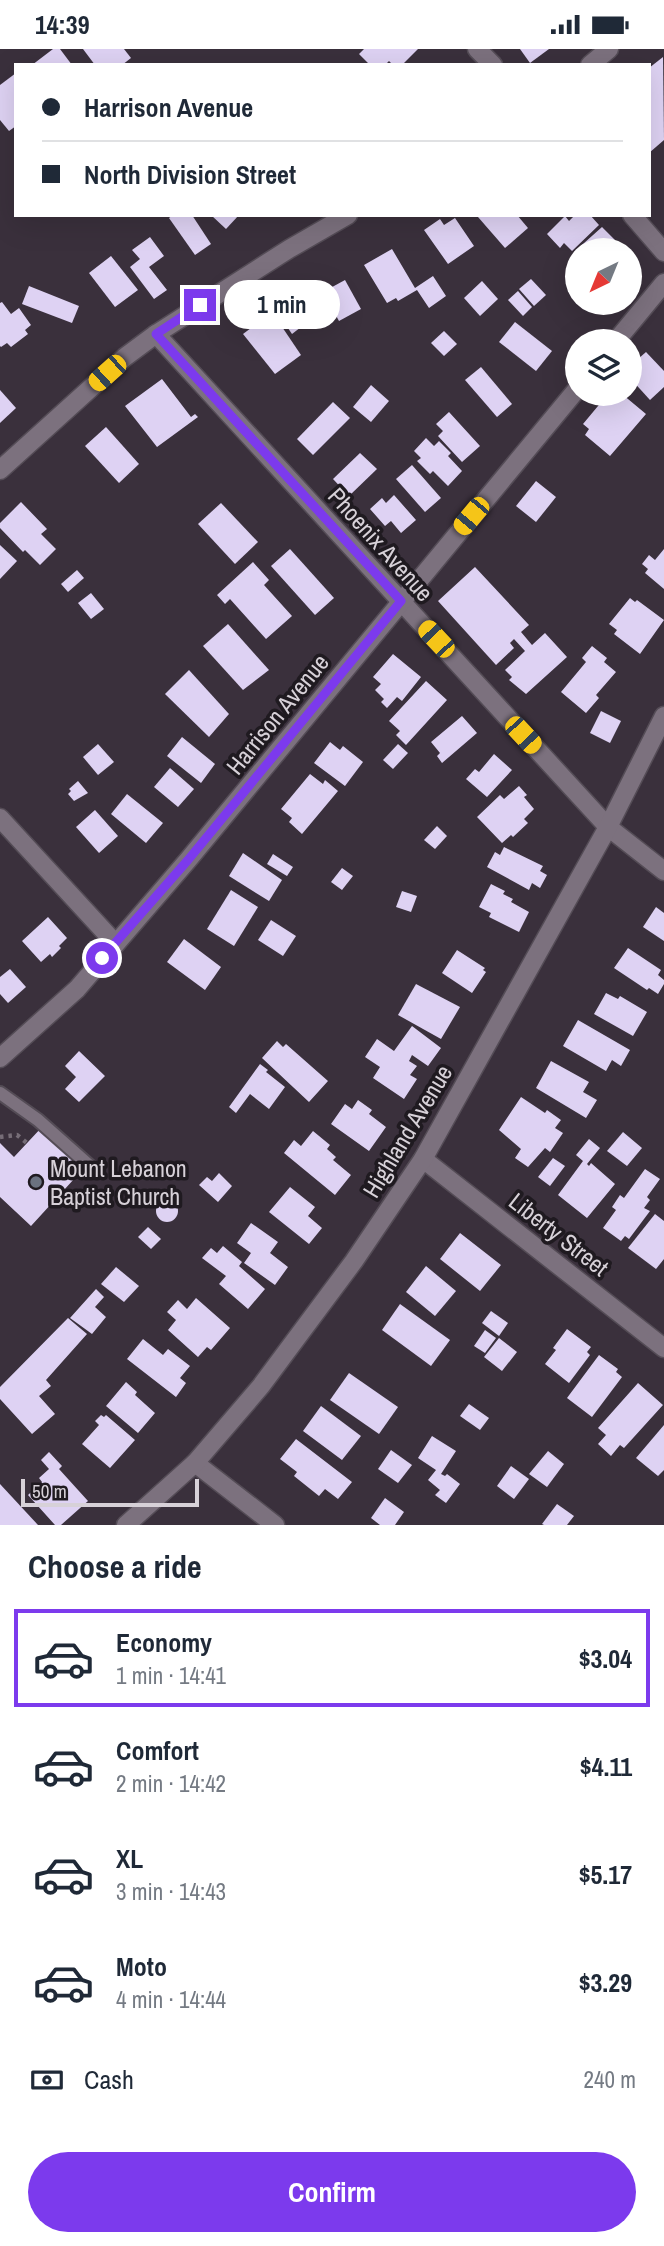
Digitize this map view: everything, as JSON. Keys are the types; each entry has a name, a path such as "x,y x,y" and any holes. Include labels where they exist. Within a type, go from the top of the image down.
{"street":[{"path":"477,49 491,63"},
{"path":"592,63 609,49"},
{"path":"0,470 125,357 156,334 345,217"},
{"path":"634,217 664,253"},
{"path":"626,329 664,283"},
{"name":"Phoenix Avenue","path":"156,334 608,827 664,871"},
{"name":"Harrison Avenue","path":"0,1058 77,989 188,860 565,404"},
{"name":"Highland Avenue","path":"126,1525 195,1463 261,1386 354,1261 423,1159 608,827 664,716"},
{"path":"0,818 115,943"},
{"name":"Liberty Street","path":"423,1159 664,1348"},
{"path":"195,1463 275,1525"}],"lane":[{"path":"0,1093 38,1121 91,1167"}],"path":[{"path":"0,1137 17,1135 27,1143"}],"building":[{"path":"53,49 60,49 70,63 35,63"},
{"path":"83,49 124,49 131,58 125,63 94,63"},
{"path":"364,49 418,49 404,63 368,63 359,54"},
{"path":"520,49 549,49 530,63"},
{"path":"663,57 664,140 651,151 651,66"},
{"path":"14,74 14,127 9,131 0,120 0,85"},
{"path":"193,217 211,244 195,255 169,218"},
{"path":"213,217 237,217 226,229"},
{"path":"478,217 519,217 528,228 505,248"},
{"path":"566,217 569,221 573,217 592,217 599,225 586,238 565,238 565,244 560,248 547,234"},
{"path":"455,218 474,246 448,264 424,230 440,219 444,225"},
{"path":"602,227 613,238 590,238"},
{"path":"150,237 164,256 149,267 167,290 154,299 130,267 140,259 132,250"},
{"path":"392,249 415,288 433,276 446,296 429,308 417,290 398,301 396,298 387,303 364,265"},
{"path":"111,256 138,290 115,307 89,273"},
{"path":"531,279 546,295 534,306 519,289"},
{"path":"345,280 361,309 339,321 323,292"},
{"path":"482,281 498,299 480,316 464,298"},
{"path":"296,284 318,314 292,334 271,303"},
{"path":"29,286 79,306 72,323 22,304"},
{"path":"518,291 532,307 523,316 508,300"},
{"path":"2,302 11,314 19,308 31,325 25,330 28,334 11,347 7,343 0,346"},
{"path":"272,312 301,355 275,374 243,334"},
{"path":"515,322 552,351 536,371 499,342"},
{"path":"444,331 457,344 444,356 431,343"},
{"path":"646,352 664,371 664,387 650,400 642,391 642,356"},
{"path":"481,367 512,404 497,417 465,380"},
{"path":"162,379 191,417 195,414 198,417 157,447 125,406"},
{"path":"371,385 389,401 371,422 353,407"},
{"path":"0,390 16,408 0,423"},
{"path":"333,402 350,418 313,455 297,439"},
{"path":"598,406 636,406 646,414 610,456 585,435 589,429 583,424"},
{"path":"449,412 480,446 462,462 438,436 443,431 436,424"},
{"path":"106,427 139,464 119,483 85,446"},
{"path":"426,438 434,446 439,441 451,453 448,456 462,471 448,486 433,471 430,474 417,461 421,458 414,451"},
{"path":"360,453 377,469 349,496 333,479"},
{"path":"412,465 441,498 425,512 396,479"},
{"path":"536,481 556,497 536,522 516,506"},
{"path":"394,495 416,520 401,533 391,521 385,526 370,509 382,498 386,503"},
{"path":"21,502 47,529 41,534 56,549 40,565 0,528 0,523"},
{"path":"221,503 258,542 235,564 198,524"},
{"path":"0,545 17,561 0,579"},
{"path":"290,549 334,598 315,615 271,566"},
{"path":"664,549 664,589 645,573 648,569 642,564 649,555 655,560"},
{"path":"253,562 269,580 264,585 292,616 266,639 230,599 225,604 217,595"},
{"path":"475,567 529,625 521,632 532,645 545,633 567,657 526,694 509,680 512,677 505,670 525,651 514,639 510,643 514,648 496,665 438,601"},
{"path":"77,570 84,578 68,592 61,584"},
{"path":"91,593 104,609 91,619 78,603"},
{"path":"630,598 635,602 637,600 664,620 640,654 614,634 617,630 609,624"},
{"path":"228,624 269,670 243,690 203,646"},
{"path":"592,646 607,658 604,662 616,672 596,695 599,698 586,713 561,692 586,662 582,658"},
{"path":"393,654 421,677 402,701 397,697 387,708 381,702 384,699 375,690 381,684 373,677"},
{"path":"189,670 229,714 209,737 165,694"},
{"path":"426,681 447,700 406,745 396,735 400,731 389,721"},
{"path":"601,711 621,721 610,743 590,733"},
{"path":"462,716 477,733 442,763 437,756 440,753 431,742"},
{"path":"182,737 215,764 201,783 167,756"},
{"path":"330,742 340,750 343,746 363,762 345,786 314,763"},
{"path":"98,744 114,762 98,775 83,757"},
{"path":"398,744 408,753 393,769 383,760"},
{"path":"494,754 512,770 487,797 466,779 475,769 479,772"},
{"path":"170,768 194,789 178,807 154,787"},
{"path":"310,774 323,784 325,780 338,791 302,834 289,822 292,818 281,809"},
{"path":"78,781 88,793 74,801 68,794 71,791 69,789"},
{"path":"519,786 534,809 524,819 528,823 502,843 477,817 500,795 504,799"},
{"path":"127,794 163,823 146,843 111,814"},
{"path":"95,810 118,836 99,853 76,827"},
{"path":"437,826 447,836 435,849 424,840"},
{"path":"504,847 543,866 540,871 547,875 540,888 532,883 529,890 487,867 495,852 500,855"},
{"path":"243,853 282,880 269,901 229,876"},
{"path":"273,854 293,867 287,876 267,864"},
{"path":"342,868 353,876 342,890 331,882"},
{"path":"491,884 505,891 503,894 513,899 511,902 529,912 519,932 489,917 491,913 479,907"},
{"path":"231,890 258,907 234,946 207,929"},
{"path":"402,891 417,896 411,912 396,907"},
{"path":"656,907 664,913 664,941 643,927"},
{"path":"48,917 67,938 52,957 50,954 41,962 22,941"},
{"path":"271,920 296,936 283,956 258,940"},
{"path":"184,939 221,967 205,990 167,962"},
{"path":"628,948 661,970 658,975 664,980 664,984 658,994 649,988 647,990 614,968"},
{"path":"457,950 485,968 483,970 486,972 472,993 442,973"},
{"path":"10,969 26,987 8,1003 0,994 0,977"},
{"path":"416,984 460,1007 441,1039 398,1015"},
{"path":"606,993 618,999 620,996 647,1012 633,1036 594,1014"},
{"path":"578,1020 630,1050 621,1066 612,1060 606,1071 563,1046"},
{"path":"412,1026 441,1048 428,1066 412,1055 409,1061 417,1066 410,1075 417,1079 404,1099 373,1078 380,1067 365,1057 377,1039 394,1051"},
{"path":"277,1041 283,1047 286,1044 328,1081 309,1102 262,1058"},
{"path":"79,1051 105,1076 79,1102 65,1089 76,1077 65,1066"},
{"path":"551,1061 589,1082 583,1092 597,1100 586,1118 536,1088"},
{"path":"260,1064 285,1087 269,1109 250,1094 236,1113 229,1107"},
{"path":"521,1097 561,1120 555,1128 563,1133 550,1152 545,1148 528,1167 515,1158 521,1149 499,1130"},
{"path":"358,1100 372,1110 369,1114 386,1127 369,1151 331,1124 345,1104 352,1109"},
{"name":"Mount Lebanon Baptist Church","path":"42,1127 85,1167 31,1226 0,1197 0,1143 14,1157"},
{"path":"313,1131 330,1145 327,1149 336,1157 333,1160 351,1175 335,1195 284,1153 294,1140 301,1146"},
{"path":"623,1132 642,1148 627,1166 607,1151"},
{"path":"589,1139 600,1148 587,1164 589,1166 591,1163 615,1184 587,1218 558,1195 583,1161 576,1155"},
{"path":"553,1158 565,1166 550,1186 538,1177"},
{"path":"645,1169 660,1179 647,1197 650,1200 644,1208 650,1211 629,1239 625,1236 621,1241 603,1228 616,1210 612,1207 620,1195 624,1198"},
{"path":"219,1173 232,1186 218,1202 199,1185 207,1177 212,1181"},
{"path":"290,1187 315,1207 308,1216 322,1228 309,1244 269,1212"},
{"path":"167,1200 177,1207 178,1211 171,1221 167,1222 157,1215 156,1211 163,1201"},
{"path":"655,1214 664,1221 664,1259 656,1269 628,1248"},
{"path":"251,1223 278,1242 270,1253 288,1267 275,1285 244,1263 251,1253 237,1243"},
{"path":"148,1227 161,1239 151,1249 138,1237"},
{"path":"460,1233 501,1265 480,1291 440,1259"},
{"path":"223,1246 242,1262 239,1266 265,1289 248,1309 219,1284 226,1276 202,1258 211,1248 217,1253"},
{"path":"426,1266 456,1291 435,1316 406,1292"},
{"path":"116,1267 139,1286 124,1302 101,1284"},
{"path":"96,1289 104,1297 95,1307 106,1317 92,1334 70,1318"},
{"path":"196,1298 230,1328 211,1350 207,1347 198,1357 168,1330 176,1320 167,1312 178,1300 187,1309"},
{"path":"400,1304 450,1340 431,1366 382,1330"},
{"path":"491,1311 508,1323 499,1336 482,1323"},
{"path":"68,1318 87,1334 46,1380 51,1386 39,1396 55,1414 32,1434 0,1399 0,1387"},
{"path":"567,1329 591,1347 587,1352 590,1355 569,1383 545,1364"},
{"path":"485,1330 496,1338 485,1353 474,1346"},
{"path":"499,1338 517,1352 502,1371 484,1357"},
{"path":"143,1339 163,1355 168,1349 190,1366 180,1378 186,1383 176,1397 127,1359"},
{"path":"599,1355 618,1369 616,1372 622,1377 592,1417 567,1398"},
{"path":"349,1373 398,1407 379,1434 330,1400"},
{"path":"126,1382 137,1392 135,1395 155,1413 138,1433 106,1406"},
{"path":"638,1383 663,1405 624,1448 620,1445 611,1456 598,1444 606,1435 598,1428"},
{"path":"469,1404 489,1418 480,1430 460,1416"},
{"path":"321,1406 361,1436 342,1460 303,1431"},
{"path":"101,1415 106,1415 135,1440 110,1468 82,1444 99,1425 95,1421"},
{"path":"664,1425 664,1470 658,1476 636,1458"},
{"path":"432,1436 456,1451 441,1474 447,1474 460,1484 446,1503 435,1495 440,1490 428,1480 436,1470 418,1458"},
{"path":"296,1439 352,1482 338,1499 325,1489 319,1496 294,1476 297,1472 280,1459"},
{"path":"391,1450 412,1465 398,1483 378,1469"},
{"path":"548,1451 564,1464 547,1487 529,1474"},
{"path":"49,1452 62,1466 59,1469 88,1501 61,1525 55,1525 28,1495 42,1482 39,1478 49,1469 41,1460"},
{"path":"511,1466 529,1479 514,1499 497,1486"},
{"path":"0,1484 38,1525 0,1525"},
{"path":"385,1498 404,1512 395,1525 380,1525 371,1518"},
{"path":"557,1504 574,1516 567,1525 542,1524"}],"place":[{"name":"Mount Lebanon Baptist Church","path":"36,1182"}],"route":[{"path":"102,958 188,860 401,601 156,334 200,305"}]}
